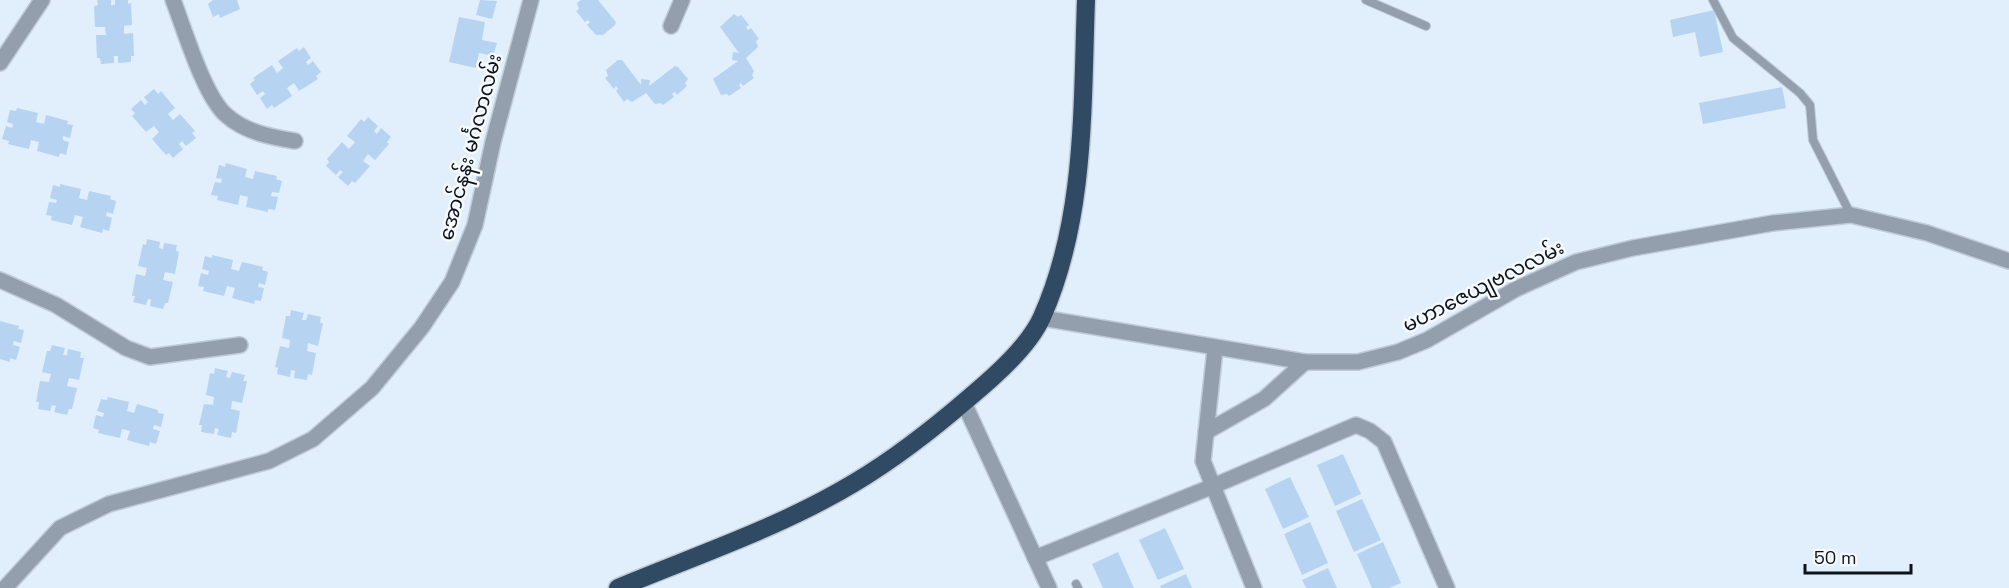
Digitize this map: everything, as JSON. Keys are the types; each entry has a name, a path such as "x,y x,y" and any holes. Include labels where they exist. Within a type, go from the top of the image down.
{"highway":[{"path":"618,588 771,524 853,484 923,438 1005,367 1042,318 1064,250 1078,178 1086,0"}],"street":[{"path":"0,63 42,0"},
{"path":"173,0 212,96 225,114 247,129 266,136 295,141"},
{"name":"အောင်နန်း မင်္ဂလာလမ်း","path":"4,585 60,528 109,504 269,461 313,439 372,388 422,327 452,282 475,225 493,142 531,0"},
{"path":"671,26 682,0"},
{"name":"မဟာဇေယျဗလလမ်း","path":"1042,318 1215,349 1305,362 1358,362 1398,352 1427,340 1516,289 1576,262 1633,248 1773,223 1851,215 1927,233 2009,261"},
{"path":"0,280 56,305 126,348 150,357 240,345"},
{"path":"1215,349 1203,461 1211,488 1254,588"},
{"path":"1206,432 1264,399 1305,362"},
{"path":"964,403 1048,588"},
{"path":"1035,558 1211,488 1356,425 1371,430 1384,442 1447,588"}],"lane":[{"path":"1366,0 1426,26"},
{"path":"1713,0 1733,38 1800,93 1810,105 1813,140 1851,215"}],"building":[{"path":"97,0 111,0 111,5 115,5 115,0 128,0 128,4 131,3 132,25 124,26 124,34 133,33 134,56 131,56 131,62 118,63 118,56 114,56 114,63 101,64 100,58 97,58 96,35 106,35 105,27 95,27 94,6 98,5"},
{"path":"213,0 237,0 240,9 220,18 219,14 213,17 208,4"},
{"path":"480,0 497,1 492,19 476,15"},
{"path":"581,0 598,0 616,22 615,25 603,35 596,35 587,25 590,22 588,20 585,22 576,11 579,9 577,3"},
{"path":"1714,10 1723,52 1700,57 1695,32 1673,37 1670,20"},
{"path":"734,14 738,17 741,15 749,25 746,27 748,30 751,28 759,39 756,41 758,47 746,58 754,71 752,75 754,78 743,86 741,83 739,85 741,88 729,96 721,95 713,79 738,61 732,60 733,52 739,53 720,27"},
{"path":"459,17 485,22 482,40 497,43 493,56 479,53 476,68 449,62"},
{"path":"304,47 311,58 306,62 308,65 313,61 321,72 316,76 318,79 299,91 294,83 287,88 292,96 274,108 272,105 267,109 260,98 265,94 263,91 257,95 250,84 255,80 253,78 272,65 277,73 283,68 278,61 297,48 299,51"},
{"path":"618,60 622,60 641,85 641,79 650,80 649,86 675,66 688,79 685,83 687,86 677,95 675,92 672,94 674,97 663,105 655,104 646,93 632,102 627,99 624,102 616,91 618,89 616,86 614,89 605,78 608,76 606,70"},
{"path":"1782,87 1786,108 1703,124 1699,103"},
{"path":"154,89 158,94 161,91 175,108 168,114 173,120 180,114 195,131 192,133 196,138 186,146 182,141 179,144 183,149 173,158 169,153 166,155 152,139 159,132 154,126 146,132 132,116 135,113 131,109 141,100 145,105 148,102 144,97"},
{"path":"17,108 38,113 36,122 44,124 46,115 68,121 67,124 73,125 70,138 63,136 63,140 69,142 66,155 60,153 59,157 37,151 39,142 31,140 29,149 8,144 9,141 2,139 6,126 12,128 13,124 7,122 10,110 16,111"},
{"path":"368,117 378,126 374,131 377,134 381,128 391,137 387,142 389,144 375,160 368,154 363,161 370,166 355,183 352,181 348,186 338,177 343,172 340,170 336,175 326,166 329,162 327,159 342,142 349,149 355,142 347,136 361,119 364,122"},
{"path":"226,163 247,169 245,177 253,179 255,171 277,176 276,179 282,181 279,193 272,192 271,196 278,197 275,210 268,209 268,212 246,207 248,197 240,195 238,205 217,200 218,196 211,195 215,182 221,183 222,179 216,178 219,165 225,167"},
{"path":"60,184 81,189 79,198 87,200 89,191 111,196 110,199 116,201 113,214 107,212 106,216 112,218 109,231 103,229 102,233 80,227 83,217 75,215 72,225 51,220 52,216 46,215 49,202 56,203 57,200 50,198 53,185 60,187"},
{"path":"147,239 160,242 159,248 163,249 164,243 177,245 176,251 179,252 175,274 165,272 163,280 173,282 168,303 165,303 163,309 150,306 151,299 148,299 146,305 133,302 136,274 145,276 147,268 138,266 143,244 146,245"},
{"path":"212,255 233,260 231,269 239,271 242,262 263,267 262,270 268,272 265,285 259,283 258,287 264,288 261,301 255,300 254,304 232,298 235,288 227,286 224,296 203,291 204,287 198,286 201,273 208,275 209,271 202,269 205,256 212,258"},
{"path":"291,310 304,313 302,320 306,320 308,314 321,317 320,323 323,323 318,346 308,343 307,351 316,353 312,375 308,374 307,380 294,378 295,371 291,370 290,377 277,374 278,368 275,367 280,346 289,348 290,340 282,338 286,316 290,316"},
{"path":"0,321 19,326 18,329 24,330 21,343 14,341 13,345 20,347 16,360 10,358 10,362 0,359"},
{"path":"52,345 65,348 63,355 67,355 68,349 81,352 80,358 84,358 79,380 69,378 67,386 77,388 72,409 69,409 67,415 54,412 56,406 52,405 50,411 38,409 39,402 36,402 40,381 49,382 51,374 42,372 47,351 50,351"},
{"path":"215,368 228,371 226,377 230,378 232,372 245,375 243,381 247,381 242,403 232,401 231,409 240,411 236,433 232,432 231,438 217,435 219,429 215,428 214,434 201,432 202,425 199,425 204,404 213,405 214,397 206,395 210,373 214,374"},
{"path":"108,397 129,402 127,411 134,413 137,404 164,414 161,427 154,425 153,429 160,431 156,444 150,442 149,446 127,440 130,431 122,429 120,438 98,433 99,430 93,428 96,415 103,417 104,413 97,411 101,399 107,400"},
{"path":"1343,454 1361,494 1335,506 1317,465"},
{"path":"1290,477 1309,517 1283,529 1265,489"},
{"path":"1362,499 1381,540 1354,552 1336,511"},
{"path":"1310,522 1328,563 1302,575 1284,534"},
{"path":"1165,528 1184,569 1158,580 1139,540"},
{"path":"1383,542 1401,583 1389,588 1372,588 1357,554"},
{"path":"1118,552 1134,588 1103,588 1092,564"},
{"path":"1328,568 1337,588 1306,588 1302,580"},
{"path":"1186,574 1192,588 1161,588 1160,586"}]}
